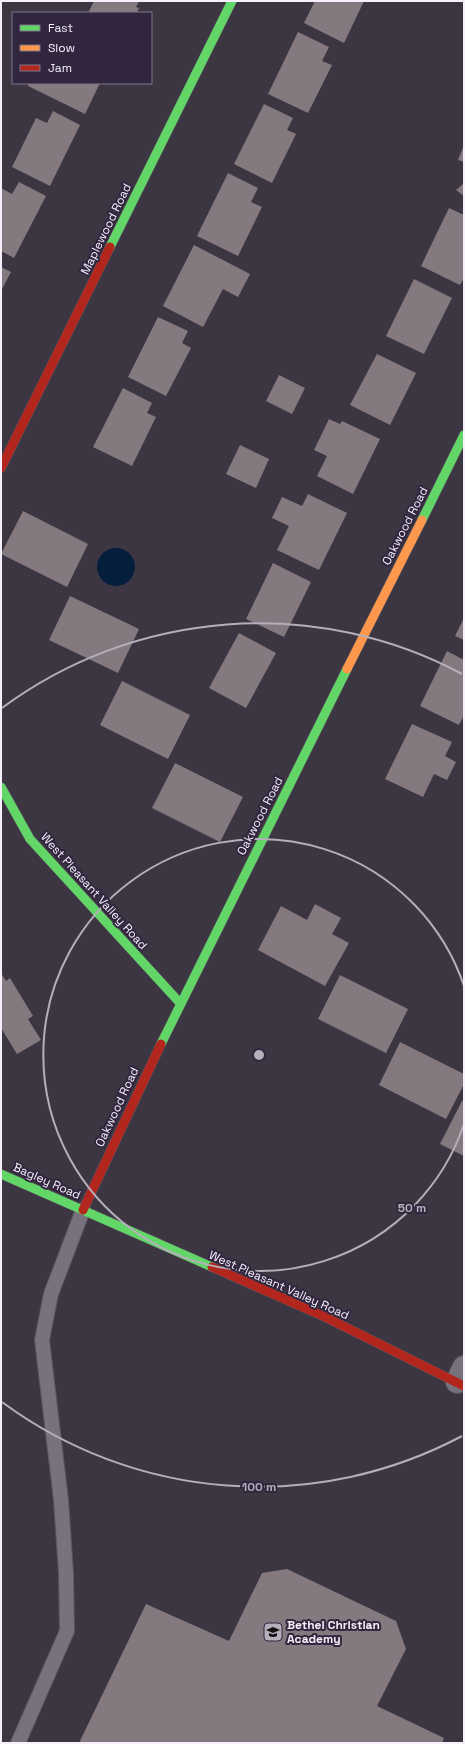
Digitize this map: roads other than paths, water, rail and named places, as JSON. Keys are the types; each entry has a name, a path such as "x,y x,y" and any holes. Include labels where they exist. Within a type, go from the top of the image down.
{"street":[{"name":"Maplewood Road","path":"1,468 232,1"},
{"name":"Oakwood Road","path":"83,1210 180,1003 464,436"},
{"name":"West Pleasant Valley Road","path":"1,787 30,838 180,1003"},
{"name":"Bagley Road","path":"1,1174 83,1210"},
{"name":"West Pleasant Valley Road","path":"83,1210 462,1378"}],"lane":[{"path":"18,1743 67,1631 66,1573 61,1500 42,1340 51,1294 83,1210"}],"water":[{"path":"116,548 126,551 132,557 135,567 132,577 126,583 116,586 106,583 100,577 97,567 100,557 106,551"}],"place":[{"name":"Bethel Christian Academy","path":"273,1632"}]}
